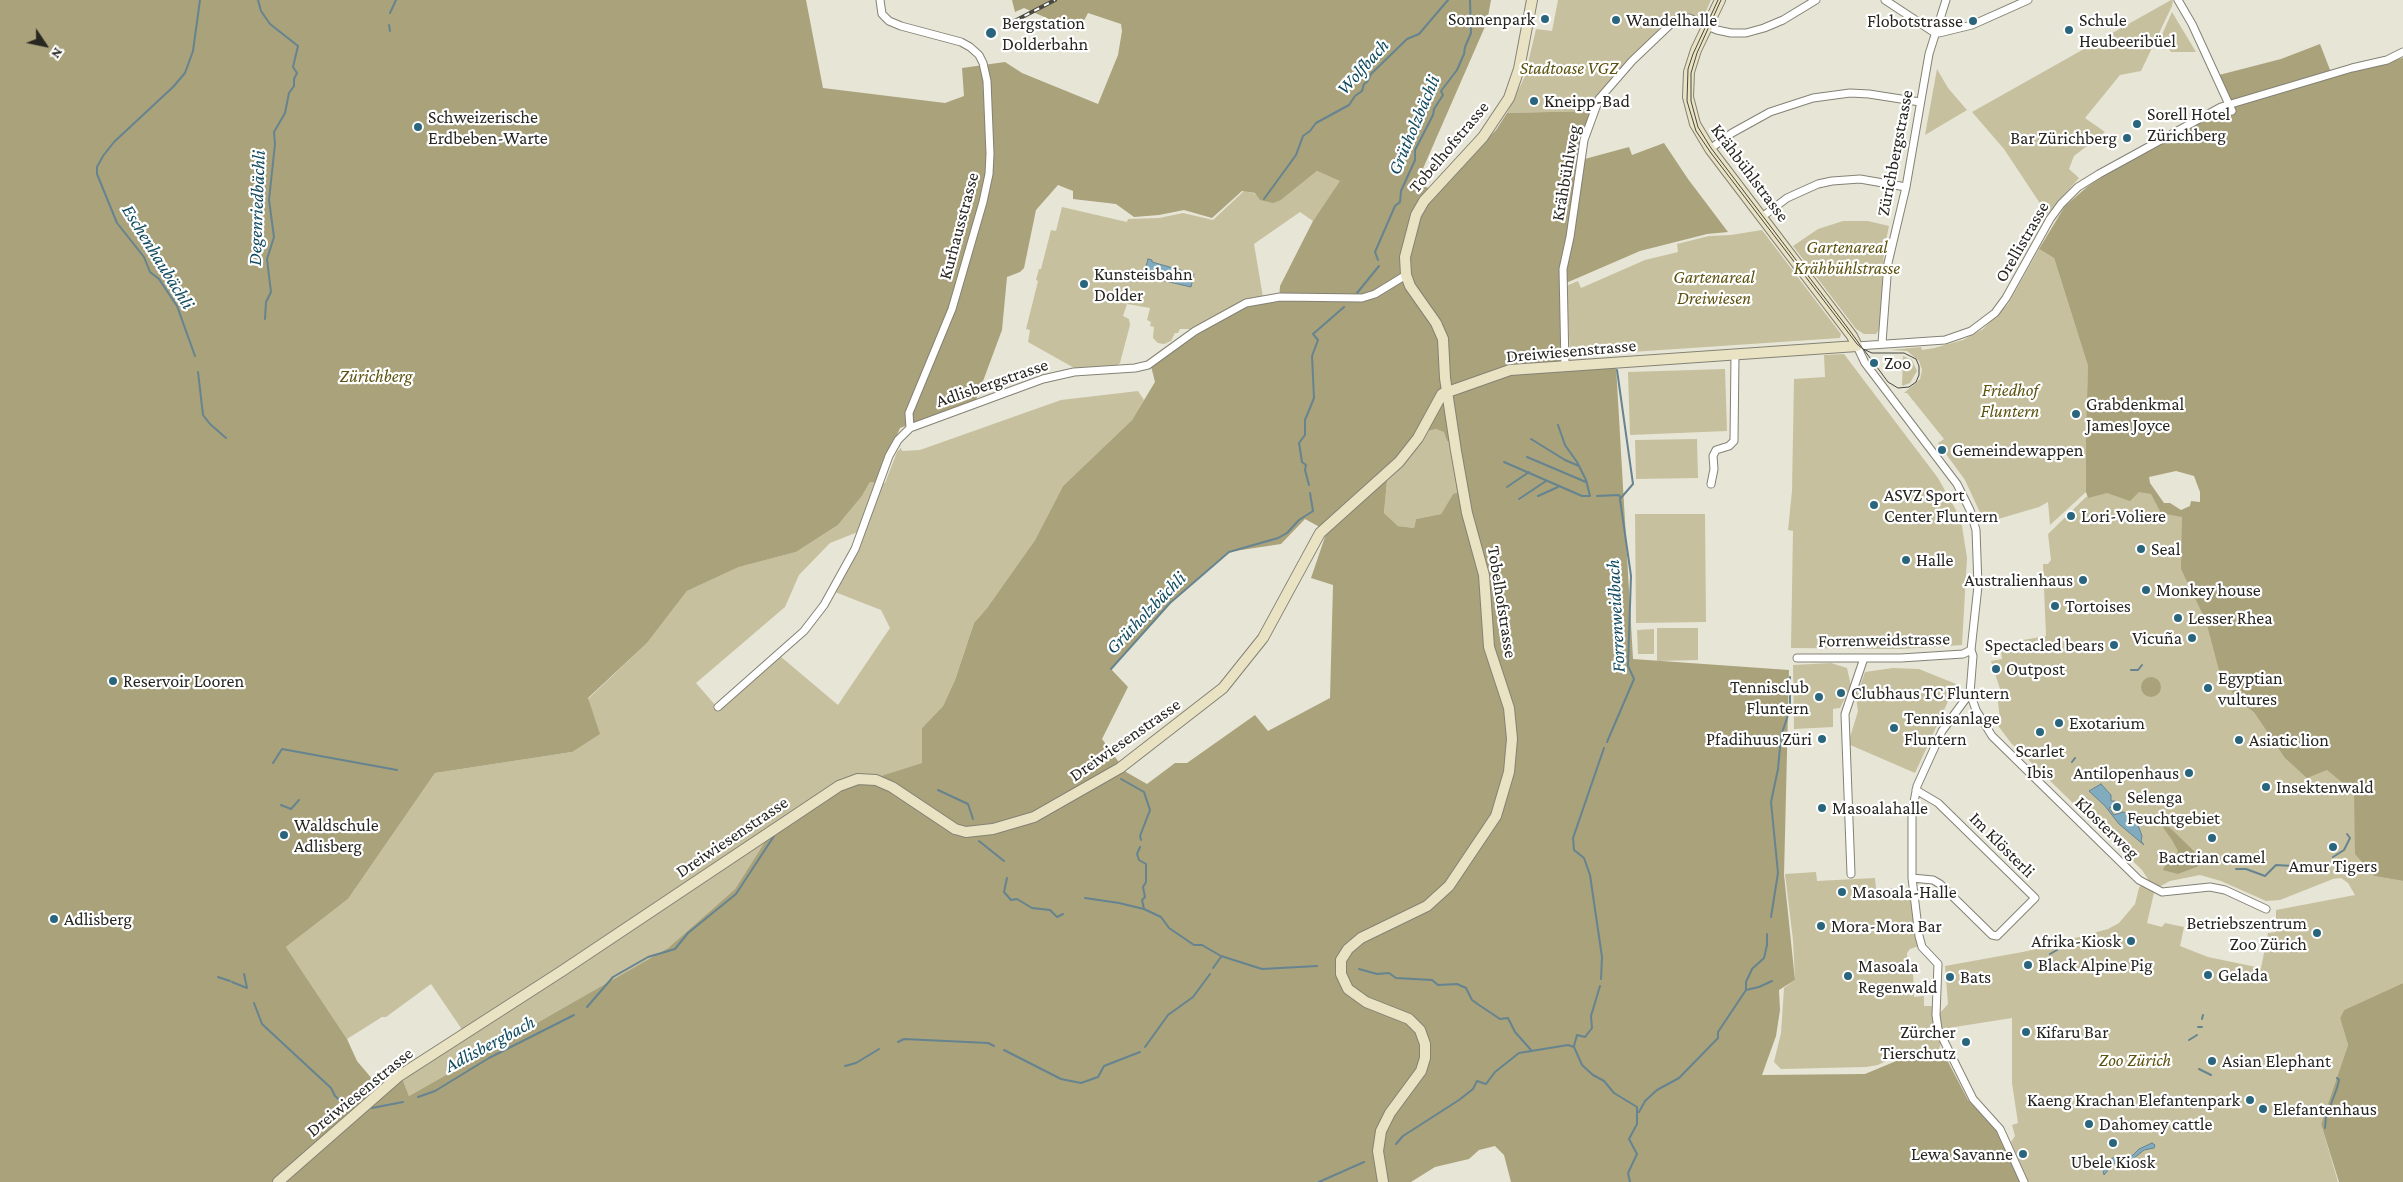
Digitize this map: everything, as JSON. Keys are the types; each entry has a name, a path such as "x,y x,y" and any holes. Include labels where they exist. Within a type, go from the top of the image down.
{"street":[{"name":"Kurhausstrasse","path":"880,0 882,14 889,21 970,46 979,55 983,63 987,81 990,154 989,174 983,202 952,309 910,413 910,428"},
{"name":"Tobelhofstrasse","path":"1383,1182 1378,1151 1382,1130 1390,1113 1421,1072 1426,1058 1425,1044 1420,1030 1409,1019 1366,1002 1348,989 1341,974 1342,960 1348,949 1361,938 1428,906 1449,886 1496,816 1512,750 1510,708 1489,647 1484,575 1467,513 1447,392 1441,334 1414,292 1406,275 1405,257 1409,236 1424,201 1483,137 1509,98 1520,64 1532,0"},
{"name":"Krähbühlstrasse","path":"1720,0 1692,61 1688,88 1692,116 1710,149 1852,336 1857,346"},
{"name":"Krähbühlweg","path":"1565,366 1563,269 1570,237 1584,140 1599,99 1609,85 1675,20 1689,18 1731,34 1746,33 1783,20 1816,0"},
{"path":"1885,0 1935,33 1945,33 1972,25 2028,0"},
{"name":"Zürichbergstrasse","path":"1882,343 1888,263 1906,187 1920,102 1935,33 1946,0"},
{"path":"2178,0 2192,24 2230,108"},
{"name":"Orellistrasse","path":"1857,346 1945,340 1961,335 1980,325 1995,312 2006,298 2050,219 2072,192 2099,174 2230,108 2352,68 2387,60 2403,52"},
{"path":"1710,149 1732,133 1763,115 1790,104 1813,98 1850,93 1920,102"},
{"path":"1762,217 1787,198 1818,184 1832,181 1860,179 1906,187"},
{"name":"Adlisbergstrasse","path":"718,707 804,631 824,606 855,549 889,456 898,440 910,428 1043,379 1074,372 1135,368 1148,364 1195,331 1246,303 1280,297 1362,298 1374,294 1406,275"},
{"path":"1857,346 1865,363 1958,484 1970,510 1976,530 1978,565 1971,650 1974,656 1970,693 1942,731 1927,760 1916,790 1911,831 1912,878 1921,942 1927,953 1938,964 1936,1015 1938,1029 1973,1099 2000,1129 2024,1182"},
{"name":"Dreiwiesenstrasse","path":"278,1182 399,1076 839,786 858,779 876,780 892,787 955,829 966,832 993,829 1034,817 1120,768 1223,688 1262,638 1280,610 1308,552 1320,533 1399,462 1418,438 1438,399 1447,392 1510,370 1857,346"},
{"path":"1712,484 1713,456 1716,450 1729,446 1734,441 1735,355"},
{"name":"Forrenweidstrasse","path":"1797,658 1864,658 1963,654 1971,650"},
{"path":"1851,874 1845,714 1864,658"},
{"name":"Klosterweg","path":"1970,693 1976,710 1992,736 2142,882 2166,893 2210,887 2225,890 2266,909"},
{"name":"Im Klösterli","path":"1912,878 1933,880 1940,884 1992,935 1998,936 2035,898 1938,803 1916,790"}],"green space":[{"name":"Zürichberg","path":"0,0 806,0 823,88 945,103 964,96 962,68 1005,62 1022,73 1098,104 1118,55 1122,31 1121,24 1088,13 1078,32 1024,8 1015,12 1012,0 1491,0 1487,22 1418,180 1434,193 1496,130 1507,113 1591,111 1584,133 1561,268 1560,369 1616,366 1633,659 1789,670 1784,875 1795,980 1779,990 1780,1010 1776,1036 1762,1075 1865,1074 1901,1059 1946,1058 1968,1100 1997,1130 2021,1182 1511,1182 1504,1155 1495,1146 1479,1150 1469,1159 1435,1167 1411,1182 0,1182","holes":["1317,171 1340,181 1313,221 1280,286 1279,301 1249,305 1225,316 1151,366 1155,382 1132,420 1063,486 1035,540 987,608 974,623 955,680 943,706 922,728 922,763 871,779 839,786 773,829 735,889 668,948 409,1096 402,1078 382,1086 373,1080 357,1061 347,1039 286,947 348,899 435,773 572,752 600,734 588,698 647,643 687,591 739,567 796,552 838,525 862,496 870,482 877,483 900,428 976,400 1002,330 1007,277 1020,272 1024,268 1036,210 1058,185 1073,191 1073,199 1116,204 1134,217 1184,210 1212,218 1242,191 1255,193 1260,200 1273,203 1281,200","1436,429 1444,432 1447,441 1450,441 1457,493 1453,494 1441,514 1416,519 1414,528 1398,526 1384,513 1388,470 1417,434","1305,519 1327,531 1311,578 1333,585 1330,698 1268,731 1255,715 1187,763 1175,763 1147,784 1126,772 1102,739 1128,687 1111,669 1170,603 1228,552 1281,544"]},
{"name":"Stadtoase VGZ","path":"1558,0 1711,0 1703,18 1680,16 1620,69 1597,98 1591,111 1507,113 1525,76 1536,29 1552,31"},
{"path":"2173,0 2172,6 2141,71 2120,75 2085,118 2105,132 2074,156 2069,169 2079,178 2047,214 2004,149 1972,112"},
{"path":"2172,12 2196,52 2171,52 2161,37"},
{"path":"2320,44 2332,75 2403,58 2403,881 2374,876 2355,854 2354,792 2327,770 2307,778 2285,758 2254,712 2240,702 2221,678 2206,621 2181,569 2182,517 2161,513 2151,494 2139,492 2130,501 2107,493 2088,498 2086,492 2086,434 2088,366 2054,258 2039,249 2065,206 2087,187 2109,172 2219,111 2235,105 2229,97 2219,75 2281,59","holes":["2176,471 2194,476 2200,492 2200,502 2191,501 2190,506 2181,510 2170,503 2164,503 2150,483 2149,477"]},
{"path":"1937,69 1948,88 1967,110 1925,135"},
{"path":"1664,143 1688,179 1728,232 1707,234 1640,251 1566,283 1566,268 1581,160 1629,147 1632,155"},
{"path":"1317,171 1341,181 1313,221 1300,212 1254,244 1263,297 1194,329 1180,329 1178,333 1175,333 1171,341 1164,344 1158,343 1153,338 1154,327 1150,326 1151,322 1147,320 1150,308 1127,304 1123,316 1129,319 1130,325 1120,363 1116,366 1076,369 1028,342 1030,330 1026,329 1038,281 1036,280 1039,269 1041,269 1051,230 1056,231 1062,207 1127,222 1128,219 1159,218 1183,213 1213,220 1244,191 1281,200"},
{"name":"Gartenareal Krähbühlstrasse","path":"1843,221 1868,221 1889,226 1884,250 1880,328 1876,334 1864,334 1856,329 1793,246 1818,229"},
{"name":"Gartenareal Dreiwiesen","path":"1762,230 1841,334 1840,338 1572,356 1570,353 1566,286 1578,281 1581,288 1645,260 1678,252 1677,244 1709,236"},
{"name":"Friedhof Fluntern","path":"2039,249 2054,258 2088,366 2086,492 2050,525 2048,502 2039,507 1988,522 1982,517 1965,480 1938,443 1944,439 1907,393 1904,393 1920,379 1922,370 1919,361 1907,351 1890,350 1921,347 1922,350 1934,348 1963,340 1983,329 2008,304"},
{"name":"ASVZ Sport Center Fluntern","path":"1844,354 1938,478 1956,510 1962,526 1967,558 1962,645 1902,649 1791,648 1793,531 1788,530 1792,491 1794,379 1825,377 1824,355"},
{"path":"1903,356 1912,360 1917,371 1910,383 1902,386"},
{"path":"1725,369 1727,431 1630,435 1628,372"},
{"path":"1138,391 1144,400 1132,420 1063,486 1035,540 987,608 974,623 955,680 943,706 922,728 923,763 871,779 773,829 735,889 668,948 409,1096 402,1078 463,1031 431,984 386,1017 382,1017 347,1039 286,947 348,899 435,773 572,752 588,699 647,643 687,591 739,567 796,552 838,525 862,496 870,482 885,483 897,452 901,448 902,451 920,450 1061,400","holes":["858,532 835,592 881,610 890,628 838,705 780,656 716,706 696,683 785,607 799,575 830,543"]},
{"path":"1436,429 1445,432 1447,441 1450,441 1457,494 1453,494 1441,514 1416,519 1414,528 1398,526 1384,513 1388,470 1417,434"},
{"path":"1697,439 1698,478 1636,479 1635,440"},
{"name":"Zoo Zürich","path":"2148,481 2168,511 2189,515 2367,728 2372,872 2374,876 2403,881 2403,983 2344,1010 2340,1018 2348,1045 2321,1124 2338,1182 2028,1182 2011,1142 2015,1136 2012,1125 2018,1123 2012,1083 2012,1018 1942,1029 1940,1022 1933,1023 1941,1043 1938,1052 1898,1055 1878,1065 1866,1067 1781,1069 1774,1062 1781,1033 1784,988 1795,980 1793,940 1785,874 1816,872 1817,881 1875,878 1876,889 1905,888 1905,893 1910,893 1919,946 1910,949 1907,953 1907,970 1913,970 1914,997 1924,996 1924,1006 1933,1006 1932,1017 1939,1017 1939,1014 1948,1004 1945,966 2028,951 2108,929 2119,923 2135,904 2139,888 2148,879 2142,870 2011,743 1996,723 2000,719 1998,702 2001,692 1991,661 2002,659 2000,644 2046,636 2043,564 2048,564 2051,560 2048,534 2086,497","holes":["2200,875 2221,881 2266,901 2280,900 2333,879 2341,878 2348,883 2355,895 2276,910 2276,932 2268,933 2261,968 2208,957 2180,946 2184,927 2165,923 2162,927 2147,923 2154,893 2159,887 2170,881"]},
{"path":"1635,514 1705,514 1706,622 1636,623"},
{"path":"1657,628 1698,628 1698,660 1657,661"},
{"path":"1654,629 1654,654 1638,654 1637,630"},
{"name":"Tennisclub Fluntern","path":"1831,663 1847,668 1851,686 1840,708 1833,709 1833,727 1794,729 1793,665"},
{"name":"Tennisanlage Fluntern","path":"1893,668 1919,669 1956,684 1915,773 1848,744 1858,711 1856,697 1865,672"},
{"path":"2151,677 2158,680 2161,687 2158,694 2151,697 2144,694 2141,687 2144,680"},
{"path":"2159,817 2201,858 2199,866 2178,874 2163,870 2165,866 2175,860 2178,851 2162,826"},
{"path":"2403,983 2403,1182 2339,1182 2321,1124 2348,1045 2340,1018 2344,1010"}],"water":[{"path":"1148,259 1152,260 1152,262 1194,274 1191,287 1148,277 1143,278"},
{"path":"2101,784 2111,795 2111,801 2115,801 2114,806 2109,808 2114,815 2123,812 2135,817 2142,836 2141,841 2144,845 2119,824 2105,806 2089,791"},
{"path":"2152,1143 2155,1145 2154,1148 2144,1150 2123,1167 2114,1163 2104,1175 2103,1170 2112,1158 2132,1156 2139,1149"}],"waterway":[{"name":"Eschenhaubächli","path":"195,356 177,306 159,279 150,272 144,257 117,223 97,174 97,167 114,142 173,87 185,73 193,51 200,0"},
{"name":"Degenriedbächli","path":"258,0 261,11 270,24 298,46 293,67 297,73 294,79 294,86 289,93 285,113 274,132 275,144 269,200 274,237 267,259 271,292 266,302 265,319"},
{"path":"390,13 396,0"},
{"name":"Wolfbach","path":"1264,199 1296,155 1303,136 1316,123 1349,105 1355,96 1362,91 1364,84 1371,74 1407,39 1419,34 1448,0"},
{"name":"Grütholzbächli","path":"1378,260 1375,252 1395,206 1400,202 1401,191 1415,160 1415,150 1433,115 1434,109 1443,95 1441,91 1457,70 1464,54 1471,33 1470,0"},
{"path":"389,25 390,31"},
{"name":"Grütholzbächli","path":"1357,293 1379,266"},
{"name":"Grütholzbächli","path":"1309,485 1305,470 1306,465 1302,462 1299,443 1305,435 1305,420 1314,398 1312,356 1318,340 1313,334 1344,307"},
{"name":"Forrenweidbach","path":"1607,742 1634,679 1628,666 1631,576 1620,499 1633,484 1617,370"},
{"name":"Eschenhaubächli","path":"198,372 203,415 226,438"},
{"path":"1504,462 1582,496 1590,496 1586,480 1577,462 1565,445 1558,425"},
{"path":"1531,439 1565,460 1579,466"},
{"path":"1527,457 1586,482"},
{"path":"1507,487 1529,472"},
{"path":"1519,499 1546,481"},
{"path":"1538,496 1558,487"},
{"name":"Grütholzbächli","path":"1111,669 1170,603 1229,552 1278,538 1287,533 1299,520 1313,511 1310,493"},
{"path":"1597,496 1619,495 1620,497"},
{"path":"2131,670 2138,670 2142,665"},
{"path":"1771,917 1778,873 1771,802 1778,769 1781,736 1790,709 1790,677"},
{"name":"Forrenweidbach","path":"1601,979 1602,957 1590,875 1584,858 1574,850 1573,838 1604,748"},
{"name":"Adlisbergbach","path":"273,763 282,749 397,770"},
{"path":"2072,762 2075,758"},
{"path":"1121,779 1144,792 1150,810 1140,836 1141,840"},
{"name":"Adlisbergbach","path":"938,790 968,804 973,819"},
{"path":"281,805 291,809 299,800"},
{"path":"2333,857 2344,850 2350,838 2347,834"},
{"name":"Adlisbergbach","path":"587,1007 613,977 648,957 675,949 688,933 736,894 774,836"},
{"name":"Adlisbergbach","path":"979,841 1004,861"},
{"path":"1140,847 1137,854 1139,860 1146,864 1146,882 1143,887 1145,897 1142,900 1144,909"},
{"path":"2236,869 2246,869 2265,876 2276,865 2293,866"},
{"name":"Adlisbergbach","path":"1007,878 1004,892 1011,900 1017,899 1032,908 1050,910 1057,917 1063,914"},
{"name":"Adlisbergbach","path":"1085,898 1144,909 1161,917 1169,928 1194,945 1202,945 1221,956 1262,969 1317,966"},
{"path":"1639,1112 1645,1101 1657,1090 1679,1078 1718,1038 1718,1032 1746,990 1746,982 1752,969 1764,958 1767,934"},
{"path":"2050,954 2057,950"},
{"path":"1213,968 1221,957"},
{"name":"Adlisbergbach","path":"1359,969 1377,974 1389,973 1396,978 1432,980 1438,985 1457,984 1466,988 1472,1000 1500,1019 1508,1018 1515,1032 1531,1050"},
{"path":"244,974 247,988"},
{"path":"1145,1047 1168,1015 1193,997 1210,974"},
{"name":"Adlisbergbach","path":"218,977 230,981"},
{"path":"1746,990 1772,981"},
{"name":"Adlisbergbach","path":"232,982 247,988"},
{"name":"Forrenweidbach","path":"1574,1046 1577,1035 1585,1037 1592,1028 1591,1016 1600,986"},
{"name":"Adlisbergbach","path":"254,1003 262,1024 331,1088 335,1096 344,1104 356,1104"},
{"name":"Adlisbergbach","path":"418,1097 435,1091 489,1058 574,1015"},
{"path":"2202,1019 2203,1015"},
{"path":"2189,1040 2197,1035"},
{"path":"898,1042 904,1039 988,1043 994,1046"},
{"path":"1396,1144 1403,1136 1459,1100 1473,1089 1477,1081 1486,1084 1495,1072 1519,1053 1568,1045 1574,1047 1582,1065 1593,1075 1604,1081 1614,1093 1637,1107 1637,1124 1629,1139 1637,1154 1628,1173 1630,1182"},
{"path":"845,1066 856,1063 879,1049"},
{"path":"1004,1050 1061,1079 1081,1083 1098,1077 1104,1066 1140,1052"},
{"path":"2199,1069 2211,1075"},
{"path":"2325,1128 2326,1117 2339,1080 2337,1078"},
{"name":"Adlisbergbach","path":"372,1108 403,1102"},
{"path":"1319,1182 1364,1162"}],"tram line":[{"path":"1718,0 1688,69 1687,101 1696,131 1857,344 1863,349 1872,353 1904,353 1916,359 1919,366 1919,375 1916,382 1909,387 1898,388 1888,382 1874,363 1864,350 1863,349 1860,345 1847,327 1711,148 1698,127 1691,101 1691,73 1697,53 1721,0"}],"railway":[{"path":"1005,26 1055,0"}],"place":[{"name":"Sonnenpark","path":"1545,19"},
{"name":"Wandelhalle","path":"1616,20"},
{"name":"Flobotstrasse","path":"1973,21"},
{"name":"Schule Heubeeribüel","path":"2069,30"},
{"name":"Bergstation Dolderbahn","path":"991,33"},
{"name":"Kneipp-Bad","path":"1534,101"},
{"name":"Sorell Hotel Zürichberg","path":"2137,124"},
{"name":"Schweizerische Erdbeben-Warte","path":"418,127"},
{"name":"Bar Zürichberg","path":"2127,138"},
{"name":"Kunsteisbahn Dolder","path":"1084,284"},
{"name":"Zoo","path":"1874,363"},
{"name":"Grabdenkmal James Joyce","path":"2076,414"},
{"name":"Gemeindewappen","path":"1942,450"},
{"name":"ASVZ Sport Center Fluntern","path":"1874,505"},
{"name":"Lori-Voliere","path":"2071,516"},
{"name":"Seal","path":"2141,549"},
{"name":"Halle","path":"1906,560"},
{"name":"Australienhaus","path":"2083,580"},
{"name":"Monkey house","path":"2146,590"},
{"name":"Tortoises","path":"2055,606"},
{"name":"Lesser Rhea","path":"2178,618"},
{"name":"Vicuña","path":"2192,638"},
{"name":"Spectacled bears","path":"2114,645"},
{"name":"Outpost","path":"1996,669"},
{"name":"Reservoir Looren","path":"113,681"},
{"name":"Egyptian vultures","path":"2208,688"},
{"name":"Clubhaus TC Fluntern","path":"1841,693"},
{"name":"Tennisclub Fluntern","path":"1819,697"},
{"name":"Exotarium","path":"2059,723"},
{"name":"Tennisanlage Fluntern","path":"1894,728"},
{"name":"Scarlet Ibis","path":"2040,732"},
{"name":"Pfadihuus Züri","path":"1822,739"},
{"name":"Asiatic lion","path":"2239,740"},
{"name":"Antilopenhaus","path":"2189,773"},
{"name":"Insektenwald","path":"2266,787"},
{"name":"Selenga Feuchtgebiet","path":"2117,807"},
{"name":"Masoalahalle","path":"1822,808"},
{"name":"Waldschule Adlisberg","path":"284,835"},
{"name":"Bactrian camel","path":"2212,838"},
{"name":"Amur Tigers","path":"2333,847"},
{"name":"Masoala-Halle","path":"1842,892"},
{"name":"Adlisberg","path":"54,919"},
{"name":"Mora-Mora Bar","path":"1821,926"},
{"name":"Betriebszentrum Zoo Zürich","path":"2317,933"},
{"name":"Afrika-Kiosk","path":"2131,941"},
{"name":"Black Alpine Pig","path":"2028,965"},
{"name":"Gelada","path":"2208,975"},
{"name":"Masoala Regenwald","path":"1848,976"},
{"name":"Bats","path":"1950,977"},
{"name":"Kifaru Bar","path":"2026,1032"},
{"name":"Zürcher Tierschutz","path":"1966,1042"},
{"name":"Asian Elephant","path":"2212,1061"},
{"name":"Kaeng Krachan Elefantenpark","path":"2250,1100"},
{"name":"Elefantenhaus","path":"2263,1109"},
{"name":"Dahomey cattle","path":"2089,1124"},
{"name":"Ubele Kiosk","path":"2113,1143"},
{"name":"Lewa Savanne","path":"2023,1154"}]}
